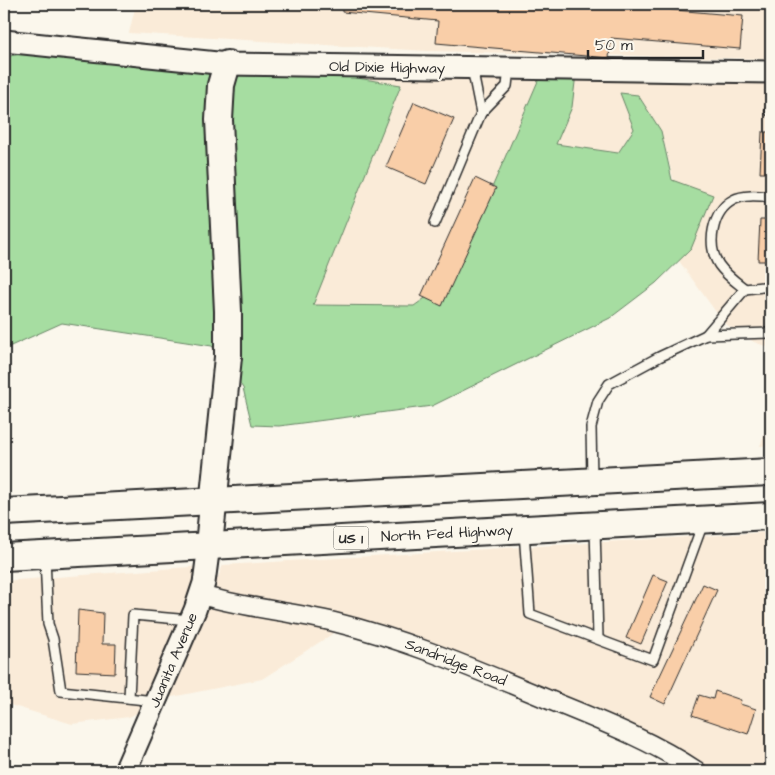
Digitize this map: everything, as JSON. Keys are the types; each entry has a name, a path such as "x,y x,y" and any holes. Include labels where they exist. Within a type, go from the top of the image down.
{"main road":[{"path":"209,545 228,357 228,311 219,120 222,85 227,64"},
{"path":"4,512 771,472"},
{"name":"North Fed Highway","path":"4,557 771,516"}],"street":[{"name":"Old Dixie Highway","path":"4,42 227,64 771,72"},
{"name":"Juanita Avenue","path":"125,771 200,595 209,545"},
{"name":"Sandridge Road","path":"200,595 227,603 332,621 387,636 445,656 595,719 674,756 697,771"}],"lane":[{"path":"472,68 481,113"},
{"path":"435,223 481,113 506,86 509,68"},
{"path":"745,289 718,264 712,248 713,228 721,212 733,200 752,196 771,197"},
{"path":"706,335 745,289 771,286"},
{"path":"592,481 591,427 598,401 610,384 659,357 706,335 771,333"},
{"path":"524,530 530,614 653,660 705,519"},
{"path":"595,526 598,638"},
{"path":"45,555 48,624 53,639 61,691 156,701"},
{"path":"129,698 133,615 190,620"}],"shaded area":[{"path":"136,4 771,4 771,59 427,51 129,33"},
{"path":"219,56 771,75 771,348 754,342 724,323 679,261 691,249 661,131 638,95 621,93 634,129 618,153 555,144 572,107 453,278 414,306 312,305 400,85"},
{"path":"771,418 771,445 760,446"},
{"path":"771,532 771,771 711,771 677,748 598,712 447,649 389,628 333,614 213,590 223,565"},
{"path":"203,566 139,712 129,717 72,724 4,703 4,581"},
{"path":"206,605 225,611 337,631 262,679 167,698"}],"green space":[{"path":"56,48 219,56 401,85 313,305 414,306 453,278 541,74 576,74 572,107 556,144 618,153 634,129 620,93 638,95 661,131 672,180 713,195 691,249 656,283 610,318 432,406 279,426 252,425 243,388 212,346 62,323 4,349 4,57"}],"building":[{"path":"342,4 382,6 382,4 607,4 743,16 740,49 611,38 609,58 436,43 438,21 342,12"},
{"path":"414,102 454,119 426,184 386,167"},
{"path":"762,132 771,132 771,173 760,173"},
{"path":"475,178 496,188 442,306 421,296"},
{"path":"760,220 771,220 771,261 758,261"},
{"path":"653,575 668,581 641,644 626,638"},
{"path":"703,584 717,590 665,704 650,697"},
{"path":"78,610 103,613 102,644 116,644 115,673 76,671"},
{"path":"715,691 741,700 740,704 756,709 748,734 692,715 699,695 713,699"}]}
